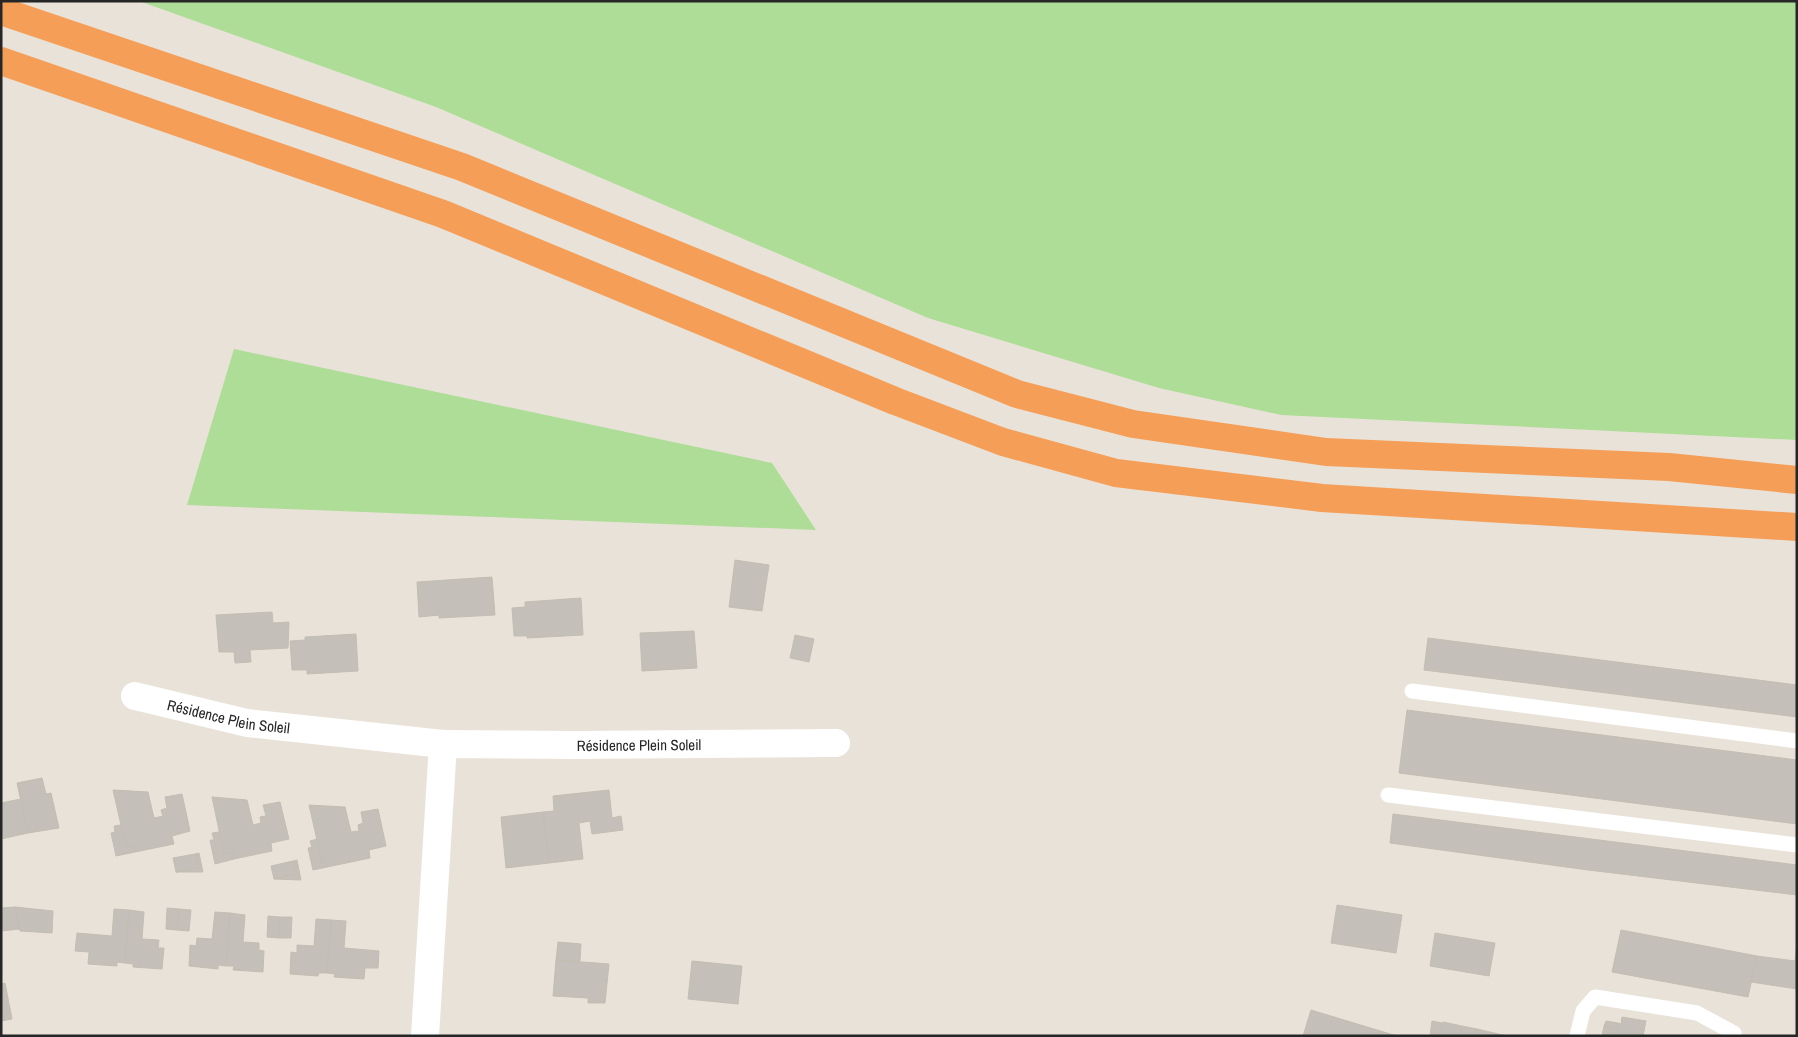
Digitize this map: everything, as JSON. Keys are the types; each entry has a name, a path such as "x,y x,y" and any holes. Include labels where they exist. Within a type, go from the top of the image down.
{"highway":[{"path":"1,11 462,167 1017,394 1133,424 1326,452 1669,468 1797,480"},
{"path":"1,61 443,214 895,401 1003,442 1116,473 1322,498 1797,527"}],"street":[{"name":"Résidence Plein Soleil","path":"135,696 246,723 443,744 576,746 836,742"},
{"path":"425,1036 443,744"}],"lane":[{"path":"1412,691 1797,741"},
{"path":"1388,795 1797,845"},
{"path":"1577,1036 1582,1011 1595,997 1697,1013 1734,1033 1734,1036"}],"green space":[{"path":"139,1 1797,1 1797,440 1281,415 1159,388 928,318 436,107"},
{"path":"234,349 772,463 816,530 187,505"}],"building":[{"path":"735,560 769,565 762,611 729,607"},
{"path":"492,577 495,615 439,618 439,615 419,617 417,582"},
{"path":"581,598 583,635 527,638 527,636 514,636 512,608 525,607 525,602"},
{"path":"272,612 273,623 289,622 288,648 250,650 251,662 235,663 234,652 219,652 216,615"},
{"path":"694,631 697,668 642,671 640,633"},
{"path":"356,634 358,671 307,674 307,670 292,670 290,641 305,640 305,637"},
{"path":"795,635 814,639 809,662 790,658"},
{"path":"1428,638 1797,685 1797,717 1424,670"},
{"path":"1407,710 1797,760 1797,824 1399,773"},
{"path":"42,778 46,794 51,793 59,828 28,833 17,783"},
{"path":"113,790 148,792 154,818 163,816 161,810 167,808 165,797 182,794 190,831 172,836 174,844 135,852 134,845 126,847"},
{"path":"609,790 612,818 621,816 623,830 592,834 590,821 579,823 583,859 549,863 543,812 554,811 553,796"},
{"path":"212,797 247,800 253,825 261,823 260,817 266,816 263,805 280,802 289,839 271,843 272,851 234,859 233,852 224,854"},
{"path":"21,799 28,833 1,839 1,803"},
{"path":"309,805 345,807 351,832 359,831 358,825 363,823 361,812 378,809 386,846 369,850 370,858 332,866 331,860 322,862"},
{"path":"543,812 549,863 506,868 501,817"},
{"path":"1393,814 1797,865 1797,895 1588,870 1390,843"},
{"path":"121,825 126,847 134,845 135,852 116,856 111,833 115,832 114,826"},
{"path":"219,832 224,854 233,852 234,859 215,864 210,840 214,840 212,833"},
{"path":"317,839 322,862 331,860 332,866 313,870 308,848 312,847 310,841"},
{"path":"199,853 203,872 176,872 198,867 195,854"},
{"path":"195,854 198,867 176,872 173,858"},
{"path":"297,860 301,880 274,879 296,874 293,861"},
{"path":"293,861 296,874 274,879 271,866"},
{"path":"1337,905 1402,915 1396,953 1331,943"},
{"path":"15,907 20,929 1,931 1,908"},
{"path":"15,907 53,911 52,933 20,931"},
{"path":"167,908 179,909 177,930 166,929"},
{"path":"114,909 129,910 125,963 117,962 117,966 88,964 89,952 75,951 77,933 112,936"},
{"path":"179,909 191,910 189,931 177,930"},
{"path":"129,910 144,912 142,939 159,940 158,948 164,948 162,969 133,967 133,964 125,963"},
{"path":"215,912 230,913 226,966 218,965 218,969 189,966 190,945 196,946 197,938 212,939"},
{"path":"230,913 245,915 243,942 259,943 259,950 264,951 263,972 233,970 234,966 226,966"},
{"path":"268,916 280,917 279,938 267,937"},
{"path":"280,917 292,917 291,938 279,938"},
{"path":"316,919 331,920 327,973 319,973 318,976 290,974 291,952 297,953 297,945 314,946"},
{"path":"331,920 346,921 344,948 379,951 378,968 365,968 364,979 334,977 335,974 327,973"},
{"path":"1621,930 1757,956 1748,997 1612,972"},
{"path":"1435,933 1495,943 1489,976 1430,966"},
{"path":"558,942 581,944 580,961 556,960"},
{"path":"1797,943 1797,989 1751,982 1757,956 1795,961"},
{"path":"556,960 609,964 605,1003 588,1003 588,998 553,996"},
{"path":"692,961 742,966 738,1004 688,999"},
{"path":"5,983 12,1019 1,1021 1,984"},
{"path":"1311,1010 1397,1036 1303,1036"},
{"path":"1622,1017 1646,1021 1643,1036 1602,1036 1604,1026 1617,1029 1618,1023 1621,1024"},
{"path":"1432,1021 1442,1023 1440,1036 1430,1036"},
{"path":"1606,1021 1618,1023 1617,1029 1604,1026"},
{"path":"1443,1022 1462,1026 1460,1036 1440,1036"},
{"path":"1462,1026 1477,1029 1476,1036 1460,1036"},
{"path":"1477,1029 1507,1036 1476,1036"}]}
